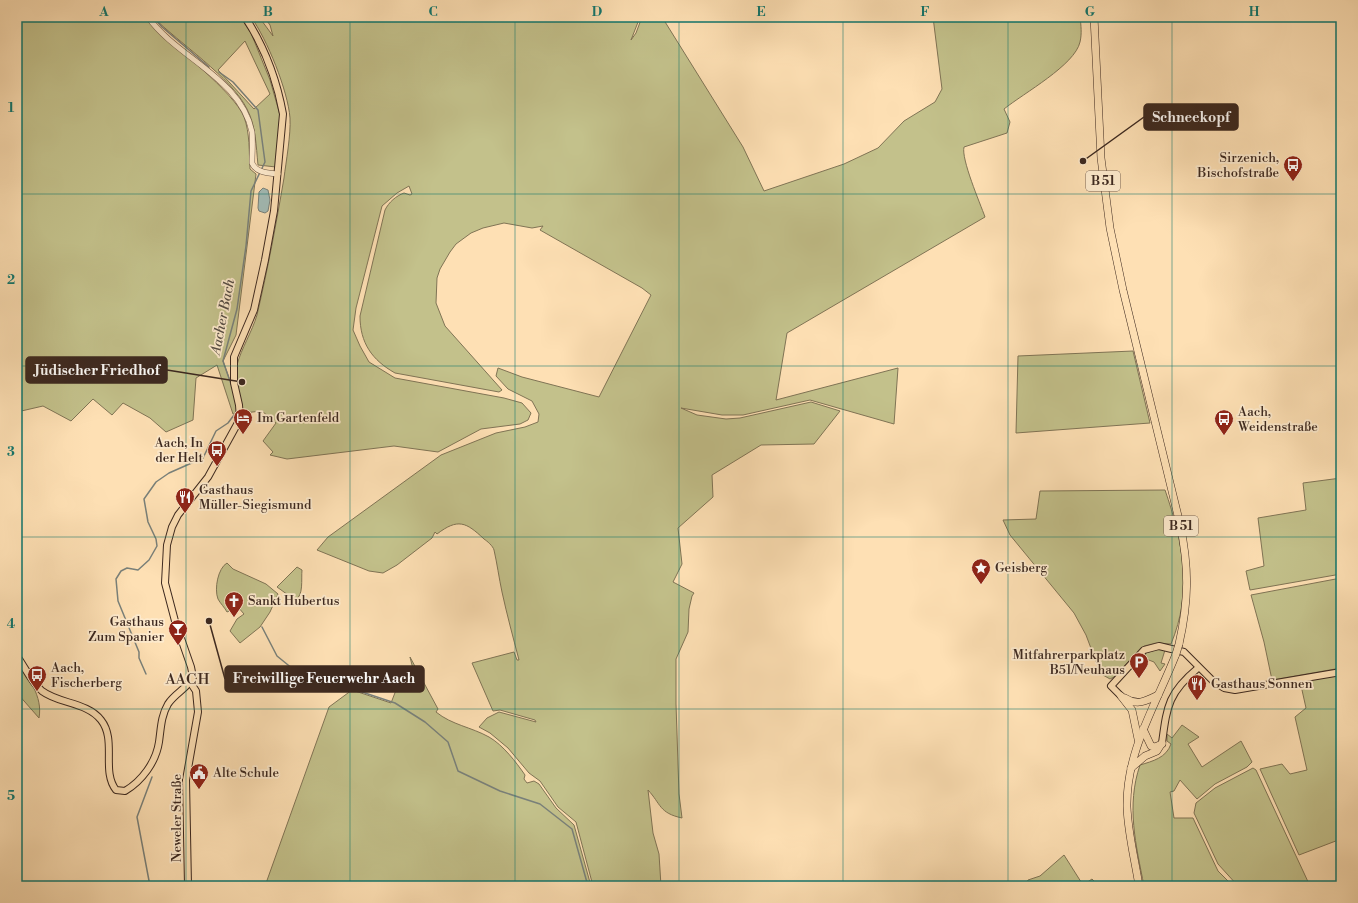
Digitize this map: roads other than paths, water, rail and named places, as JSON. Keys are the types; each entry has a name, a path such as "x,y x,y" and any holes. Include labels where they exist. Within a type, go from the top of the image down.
{"highway":[{"name":"B 51","path":"1094,17 1101,158 1110,228 1123,290 1180,524 1186,558 1188,593 1176,654 1138,740 1131,768 1127,799 1128,821 1139,886"},
{"path":"1121,696 1136,703 1145,702 1158,695"},
{"path":"1121,696 1132,710 1138,740"},
{"path":"1143,729 1149,744 1155,747 1162,744"},
{"path":"1131,768 1145,756 1157,751 1162,744"}],"main road":[{"name":"Neweler Straße","path":"188,886 186,780 198,712 196,691 190,682 193,676 192,671 176,627 166,583 166,552 171,531 178,515 208,477 238,424 240,409 233,375 234,357 257,298 269,239 284,125 281,99 259,41 245,17"},
{"path":"1121,696 1111,686 1144,650 1159,646 1179,650 1189,656 1198,668 1213,681 1224,688 1236,690 1341,672"},
{"path":"17,656 41,691 89,710 100,718 107,733 112,783 115,789 120,792 130,788 150,765 157,750 160,725 166,709 173,697 190,682"},
{"path":"1162,744 1165,717 1170,699 1181,684 1198,668"}],"street":[{"path":"148,17 167,38 224,85 236,99 249,123 252,133 252,163 256,170 278,174"}],"water":[{"path":"263,188 268,190 270,200 268,211 265,213 259,211 258,208 259,192"}],"waterway":[{"name":"Aacher Bach","path":"155,17 162,27 209,67"},
{"name":"Aacher Bach","path":"219,72 233,82 258,110 265,162 251,191 246,246 237,309 223,361 231,384"},
{"name":"Aacher Bach","path":"146,674 139,658 139,652 118,601 116,579 121,571 127,568 138,570 149,560 157,546 156,539 148,522 144,499 156,482 169,473 203,458 216,431 228,423 237,411"},
{"path":"262,627 277,656 309,682 350,688 395,703 425,722 448,742 458,771 500,791 540,804 572,829 588,886"},
{"name":"Aacher Bach","path":"150,886 137,817 152,777"}],"place":[{"name":"Schneekopf","path":"1083,161"},
{"name":"Sirzenich, Bischofstraße","path":"1293,182"},
{"name":"Jüdischer Friedhof","path":"242,382"},
{"name":"Im Gartenfeld","path":"243,435"},
{"name":"Aach, Weidenstraße","path":"1224,436"},
{"name":"Aach, In der Helt","path":"217,467"},
{"name":"Gasthaus Müller-Siegismund","path":"185,514"},
{"name":"Geisberg","path":"981,585"},
{"name":"Sankt Hubertus","path":"234,618"},
{"name":"Freiwillige Feuerwehr Aach","path":"209,621"},
{"name":"Gasthaus Zum Spanier","path":"178,646"},
{"name":"Mitfahrerparkplatz B51/Neuhaus","path":"1139,679"},
{"name":"Aach, Fischerberg","path":"37,692"},
{"name":"Gasthaus Sonnen","path":"1197,701"},
{"name":"Alte Schule","path":"199,790"}],"district":[{"name":"AACH","path":"188,679"}]}
